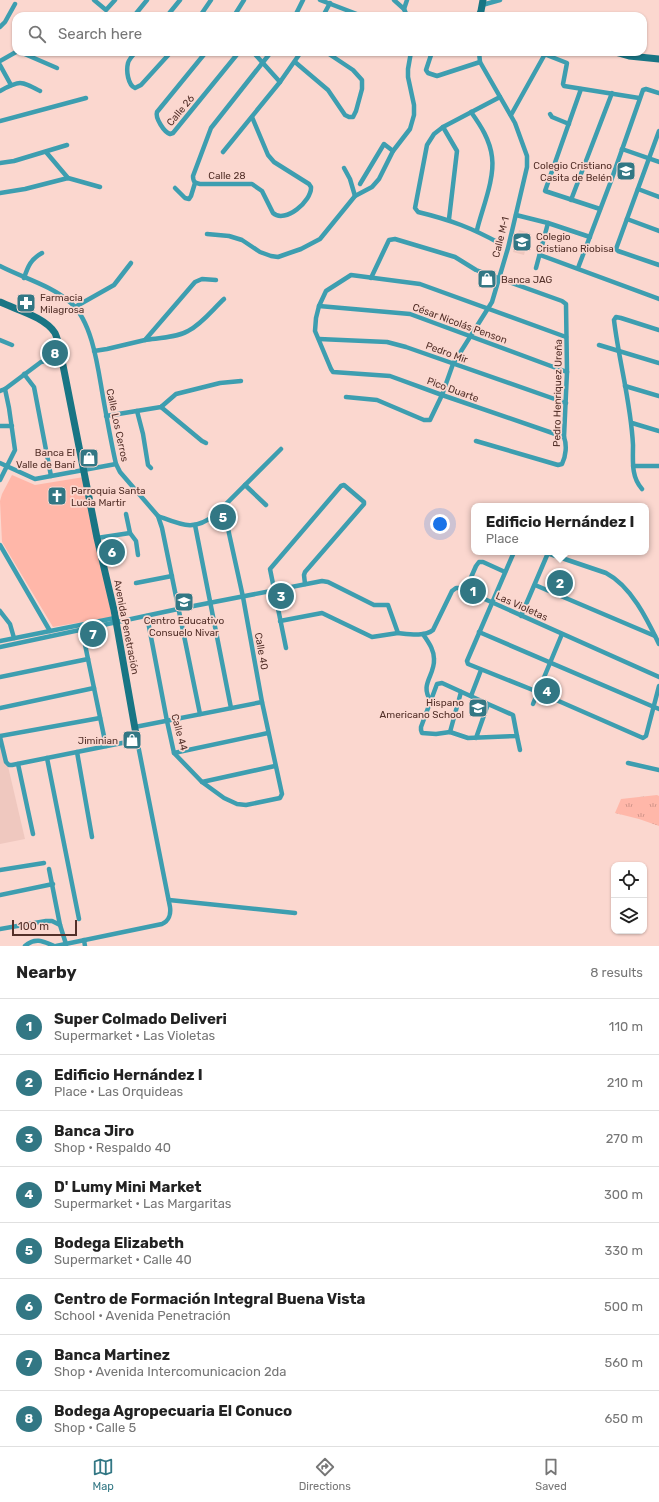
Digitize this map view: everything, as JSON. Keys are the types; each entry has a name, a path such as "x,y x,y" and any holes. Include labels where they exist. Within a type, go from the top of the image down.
{"street":[{"path":"94,0 106,10 115,0"},
{"path":"137,12 147,0"},
{"path":"170,12 180,0"},
{"path":"203,12 211,0"},
{"path":"236,0 243,1 236,12"},
{"path":"297,12 303,0"},
{"path":"320,0 352,12"},
{"path":"394,0 404,8 406,12"},
{"path":"404,8 407,0"},
{"path":"481,10 500,0"},
{"path":"325,12 330,3"},
{"path":"0,27 5,22 15,4"},
{"path":"0,61 12,54"},
{"path":"647,54 659,55"},
{"path":"29,56 56,68"},
{"path":"133,56 128,63 129,81 132,87 135,88 141,85 167,56"},
{"name":"Calle 26","path":"203,56 157,112 157,117 167,133 173,133 236,56"},
{"path":"257,56 280,82"},
{"name":"Calle 28","path":"252,117 268,155 274,162 310,184 311,187 309,196 303,204 297,209 283,216 276,216 273,213 262,192 252,184 200,184 195,183 192,176 212,128 268,56"},
{"path":"223,152 280,82 299,56"},
{"path":"295,62 328,90 344,115 353,117 362,89 362,80 354,70 332,56"},
{"path":"207,234 229,236 242,240 260,252 278,257 301,249 320,239 355,196 372,187 379,179 393,151 410,130 414,115 414,105 408,77 410,56"},
{"path":"431,56 426,70 428,73 437,76 480,62"},
{"name":"Calle M-1","path":"346,396 376,400 428,421 430,420 442,396 453,364 489,309 500,278 516,215 527,167 527,156 511,115 480,62 479,56"},
{"path":"511,115 544,56"},
{"path":"550,56 567,63 563,85 640,98"},
{"path":"629,56 659,59"},
{"path":"0,65 11,85"},
{"path":"0,91 11,85 19,83 24,83 40,91"},
{"path":"581,89 545,189 546,192 600,209"},
{"path":"578,268 643,90 646,89 659,93"},
{"path":"571,200 612,93"},
{"path":"500,97 443,127 434,134 427,145 415,208 418,212 449,219 476,230 500,244"},
{"path":"0,121 86,98"},
{"path":"471,112 483,129 492,157 492,171 489,185 476,230"},
{"path":"550,114 552,118 569,124"},
{"path":"443,127 457,151 449,219"},
{"path":"658,131 616,249 659,265"},
{"path":"0,163 14,161 46,152 67,144"},
{"path":"360,184 384,144 393,151"},
{"path":"622,149 659,162"},
{"path":"46,152 68,178"},
{"path":"344,168 350,179 355,196"},
{"path":"0,193 25,190 68,178 100,187"},
{"path":"175,188 185,198 189,199 195,183"},
{"path":"638,189 659,197"},
{"path":"516,215 548,223 590,237"},
{"path":"627,218 659,231"},
{"path":"536,268 548,223"},
{"path":"371,278 389,240 395,239 455,257 476,270 500,278"},
{"path":"24,278 31,262 42,253"},
{"path":"540,255 659,299"},
{"path":"75,307 114,285 131,263"},
{"name":"Calle Los Cerros","path":"0,266 53,290 62,296 75,307 86,325 94,351 116,464 120,472 158,516 162,528 200,714"},
{"path":"319,339 315,331 319,306 326,292 350,275 420,284 566,337"},
{"name":"Pedro Henriquez Ureña","path":"476,441 558,465 562,464 565,458 564,437 567,372 566,304 562,301 500,278"},
{"path":"145,340 196,282 202,279 216,280"},
{"path":"94,351 107,350 145,340 174,336 187,332 197,326 224,299"},
{"name":"Avenida Penetración","path":"0,302 33,316 46,324 55,333 62,357 116,620 135,727 169,900 169,918 162,924 84,940"},
{"name":"César Nicolás Penson","path":"319,306 410,314 567,372"},
{"path":"642,489 635,482 632,423 618,351 614,320 616,317 659,330"},
{"name":"Pedro Mir","path":"319,339 387,342 406,347 566,403"},
{"name":"Pico Duarte","path":"319,339 331,369 334,372 390,376 442,396 564,437"},
{"path":"0,340 12,346"},
{"path":"599,345 659,363"},
{"path":"0,480 15,450 12,426 3,390 41,362 62,357"},
{"path":"24,374 34,387 51,476"},
{"path":"106,416 161,407 176,394 220,383 241,381"},
{"path":"625,386 659,396"},
{"path":"161,407 206,443"},
{"path":"137,411 144,434 148,465 151,468"},
{"path":"632,423 659,430"},
{"path":"0,426 12,426"},
{"path":"158,516 176,522 195,525 207,521 281,449"},
{"path":"0,463 35,479 116,464"},
{"path":"633,466 659,466"},
{"path":"245,485 266,505"},
{"path":"286,648 270,574 272,566 341,486 344,485 364,502 364,504 305,572 305,584"},
{"name":"Calle 40","path":"223,506 243,597 268,733 282,794 280,798"},
{"path":"126,514 130,533 136,542 138,555"},
{"path":"195,525 231,708"},
{"path":"98,538 130,533"},
{"path":"0,545 50,631"},
{"path":"513,555 466,661 468,664 538,692 643,738 646,736 659,686"},
{"path":"521,616 535,585 545,555"},
{"path":"552,555 610,575 637,602 659,644"},
{"path":"280,621 322,613 372,637 398,633 428,634 433,630 454,589 456,588 465,591 479,562 483,562 505,572"},
{"path":"136,583 172,576"},
{"path":"0,641 50,631 147,616 322,581 328,582 374,605 388,605 398,633"},
{"path":"535,585 655,637"},
{"name":"Las Violetas","path":"465,591 659,676"},
{"path":"0,611 10,624 14,638"},
{"name":"Calle 44","path":"147,616 174,753 202,782 224,798 237,804 246,805 280,798"},
{"path":"0,647 82,630 116,620"},
{"path":"82,630 106,746"},
{"path":"479,632 659,708"},
{"path":"423,634 431,647 434,660 434,665 427,682 426,693 431,700"},
{"path":"533,704 562,634"},
{"path":"0,677 88,659"},
{"path":"471,696 481,670"},
{"path":"517,736 468,738 450,732 436,734 422,733 420,730 437,684 442,683 513,715 520,750"},
{"path":"0,708 94,688"},
{"path":"450,732 461,692"},
{"path":"135,727 262,702"},
{"path":"476,738 488,704"},
{"path":"100,718 0,737 7,764 18,764 138,740"},
{"path":"174,753 268,733"},
{"path":"77,752 92,837"},
{"path":"47,758 79,919"},
{"path":"628,763 659,770"},
{"path":"18,764 33,834"},
{"path":"202,782 275,766"},
{"path":"0,870 44,863"},
{"path":"49,868 60,925 66,944"},
{"path":"0,895 53,884"},
{"path":"169,900 294,913"},
{"path":"0,929 46,921 52,921 60,925"},
{"path":"25,946 32,941 38,940 55,946 84,940 85,946"}],"shaded area":[{"name":"Colegio Cristiano Riobisa","path":"519,230 530,233 524,255 513,252"},
{"path":"0,732 25,839 0,844"}],"green space":[{"path":"12,475 35,485 84,477 112,617 53,627 2,542 0,501"},
{"path":"659,796 659,826 615,813 621,799"}],"place":[{"name":"Colegio Cristiano Casita de Belén","path":"626,171"},
{"name":"Colegio Cristiano Riobisa","path":"522,242"},
{"name":"Banca JAG","path":"487,279"},
{"name":"Farmacia Milagrosa","path":"26,303"},
{"name":"Bodega Agropecuaria El Conuco","path":"55,353"},
{"name":"Banca El Valle de Baní","path":"89,458"},
{"name":"Parroquia Santa Lucia Martir","path":"57,496"},
{"name":"Bodega Elizabeth","path":"223,517"},
{"name":"Centro de Formación Integral Buena Vista","path":"112,552"},
{"name":"Edificio Hernández I","path":"560,583"},
{"name":"Super Colmado Deliveri","path":"473,591"},
{"name":"Banca Jiro","path":"281,596"},
{"name":"Centro Educativo Consuelo Nivar","path":"184,602"},
{"name":"Banca Martinez","path":"93,634"},
{"name":"D' Lumy Mini Market","path":"547,691"},
{"name":"Hispano Americano School","path":"478,708"},
{"name":"Jiminian","path":"132,740"}]}
